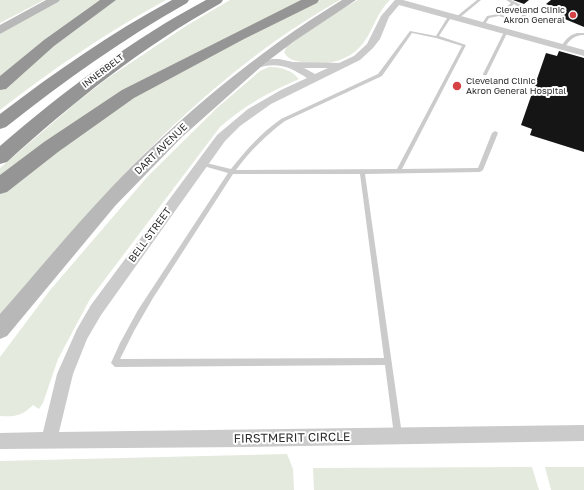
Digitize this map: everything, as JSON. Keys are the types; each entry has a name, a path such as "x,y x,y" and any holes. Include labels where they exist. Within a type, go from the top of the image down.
{"highway":[{"path":"0,85 49,43 109,0"},
{"name":"INNERBELT","path":"0,123 88,57 182,0"},
{"name":"INNERBELT","path":"0,157 69,97 110,65 216,0"},
{"path":"0,186 50,147 128,94 233,39 312,0"}],"main road":[{"path":"0,30 54,0"},
{"name":"DART AVENUE","path":"0,328 93,219 125,184 209,103 253,66 304,29 350,0"}],"street":[{"path":"398,1 584,53"},
{"name":"BELL STREET","path":"49,440 65,374 82,334 96,310 221,138 241,118 272,98 358,58 375,39 385,16 398,1"},
{"path":"282,45 281,53 288,63 314,78"},
{"path":"253,66 264,63 288,63 321,66 344,65"},
{"name":"FIRSTMERIT CIRCLE","path":"0,441 246,439 584,433"}],"lane":[{"path":"437,37 454,17 479,0"},
{"path":"482,25 488,17 499,15 514,20 520,20 527,12 526,9 508,0"},
{"path":"499,15 513,3"},
{"path":"485,74 506,31"},
{"path":"387,361 114,363 124,340 155,288 233,172 255,144 271,127 380,75 411,32 437,37 464,45 398,172"},
{"path":"563,47 568,39 573,35 584,34"},
{"path":"202,164 233,172 398,172 480,170 495,133"},
{"path":"362,172 398,436"}],"shaded area":[{"path":"0,0 44,0 0,23"},
{"path":"60,0 106,0 0,81 0,34 38,11"},
{"path":"113,0 166,0 144,12 81,52 0,110 0,89 31,62"},
{"path":"230,0 303,0 136,84 0,178 0,168 77,102 108,78 186,26"},
{"path":"320,0 340,0 290,31 243,65 199,102 156,142 115,184 0,316 0,194 55,148 167,77"},
{"path":"358,0 390,0 382,10 364,42 353,53 331,63 323,64 297,61 286,55 284,52 287,46 331,15"},
{"path":"269,67 286,70 293,73 299,79 257,100 238,112 220,127 90,299 58,359 43,403 39,409 33,405 22,414 0,416 0,357 51,289 148,176 218,107 260,71"},
{"path":"287,454 293,469 294,490 0,490 0,461"},
{"path":"532,467 539,490 314,490 313,468"},
{"path":"545,467 584,467 584,490 551,490"}],"building":[{"path":"513,0 529,0 524,4"},
{"name":"Cleveland Clinic Akron General","path":"551,0 584,0 584,27 560,17 566,12 546,4"},
{"path":"559,51 584,58 584,152 530,135 532,129 521,125 546,53 557,56"}],"place":[{"name":"Cleveland Clinic Akron General","path":"573,15"},
{"name":"Cleveland Clinic Akron General Hospital","path":"457,86"}]}
